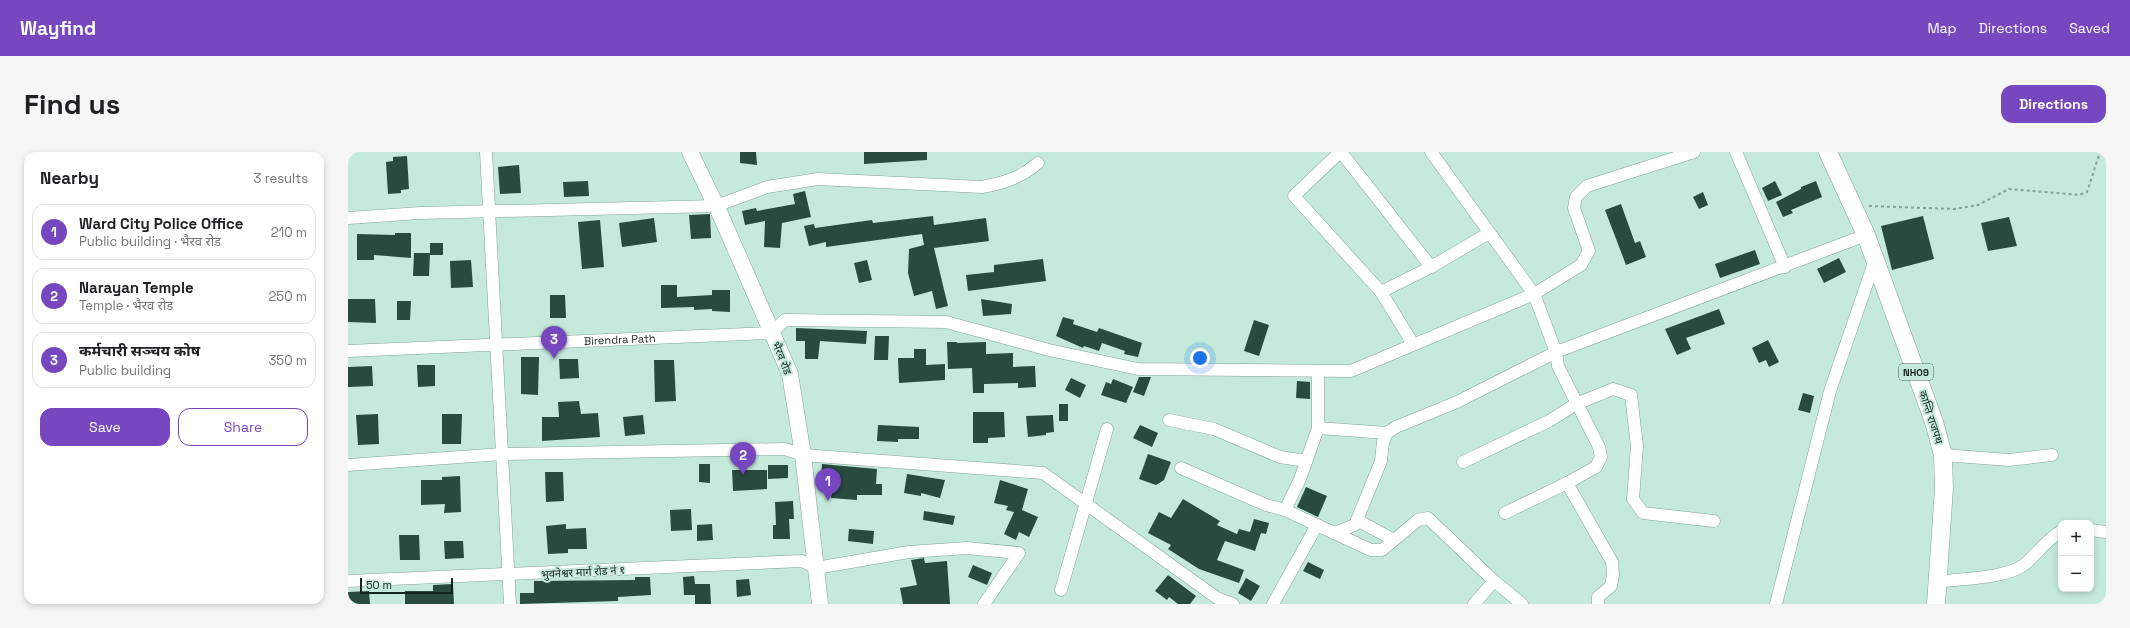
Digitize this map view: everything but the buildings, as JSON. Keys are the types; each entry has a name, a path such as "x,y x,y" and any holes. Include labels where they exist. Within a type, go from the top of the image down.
{"main road":[{"name":"भैरव रोड","path":"690,152 716,206 790,374 803,455 820,604"},
{"name":"कान्ति राजपथ","path":"1828,152 1866,235 1932,414 1943,455 1944,488 1936,604"}],"street":[{"path":"486,152 495,346 510,604"},
{"path":"1413,344 1381,292 1294,196 1341,152 1430,267"},
{"path":"1431,152 1534,294 1556,352 1558,366 1599,447 1601,457 1596,466 1568,484 1505,514"},
{"path":"771,333 785,320 946,322 1048,350 1138,369 1351,371 1534,294 1581,265 1589,251 1574,208 1576,197 1587,186 1694,152"},
{"path":"1736,152 1785,267"},
{"path":"348,218 420,213 716,206 767,187 818,178 982,187 1002,183 1025,174 1038,163"},
{"path":"1381,292 1430,267 1489,233"},
{"path":"1334,532 1355,526 1381,460 1383,442 1387,433 1396,427 1457,402 1556,352 1785,267 1866,235"},
{"path":"1776,604 1830,391 1874,260"},
{"name":"Birendra Path","path":"348,351 495,346 771,333"},
{"path":"1285,510 1318,428 1318,371"},
{"path":"1463,462 1549,421 1576,404 1612,389 1631,395 1637,446 1633,499 1643,514 1714,520"},
{"path":"1168,420 1214,429 1280,457 1306,461"},
{"path":"1318,428 1387,433"},
{"path":"1061,590 1087,505 1107,429"},
{"path":"348,465 502,454 784,449 803,455 1043,473 1215,601 1233,604"},
{"path":"1943,455 2009,460 2052,455"},
{"path":"1181,468 1266,505 1285,510 1371,550 1382,550 1418,520 1428,518 1494,581 1522,604"},
{"path":"1568,484 1612,562 1613,575 1611,586 1598,597 1598,604"},
{"path":"1357,520 1394,540"},
{"path":"1272,604 1317,525"},
{"path":"2094,530 2106,532"},
{"path":"1937,582 2005,573 2024,565 2048,539 2058,533"},
{"path":"816,568 916,551 967,548 1019,553 984,604"},
{"name":"भुवनेश्वर मार्ग रोड नं १","path":"348,581 802,561 816,568"},
{"path":"1474,604 1494,581"}],"path":[{"path":"1854,208 1878,205 1955,208 1978,205 2009,189 2079,195 2087,192 2100,152"}],"place":[{"name":"कर्मचारी सञ्चय कोष","path":"554,359"},
{"name":"Narayan Temple","path":"743,475"},
{"name":"Ward City Police Office","path":"828,501"}]}
